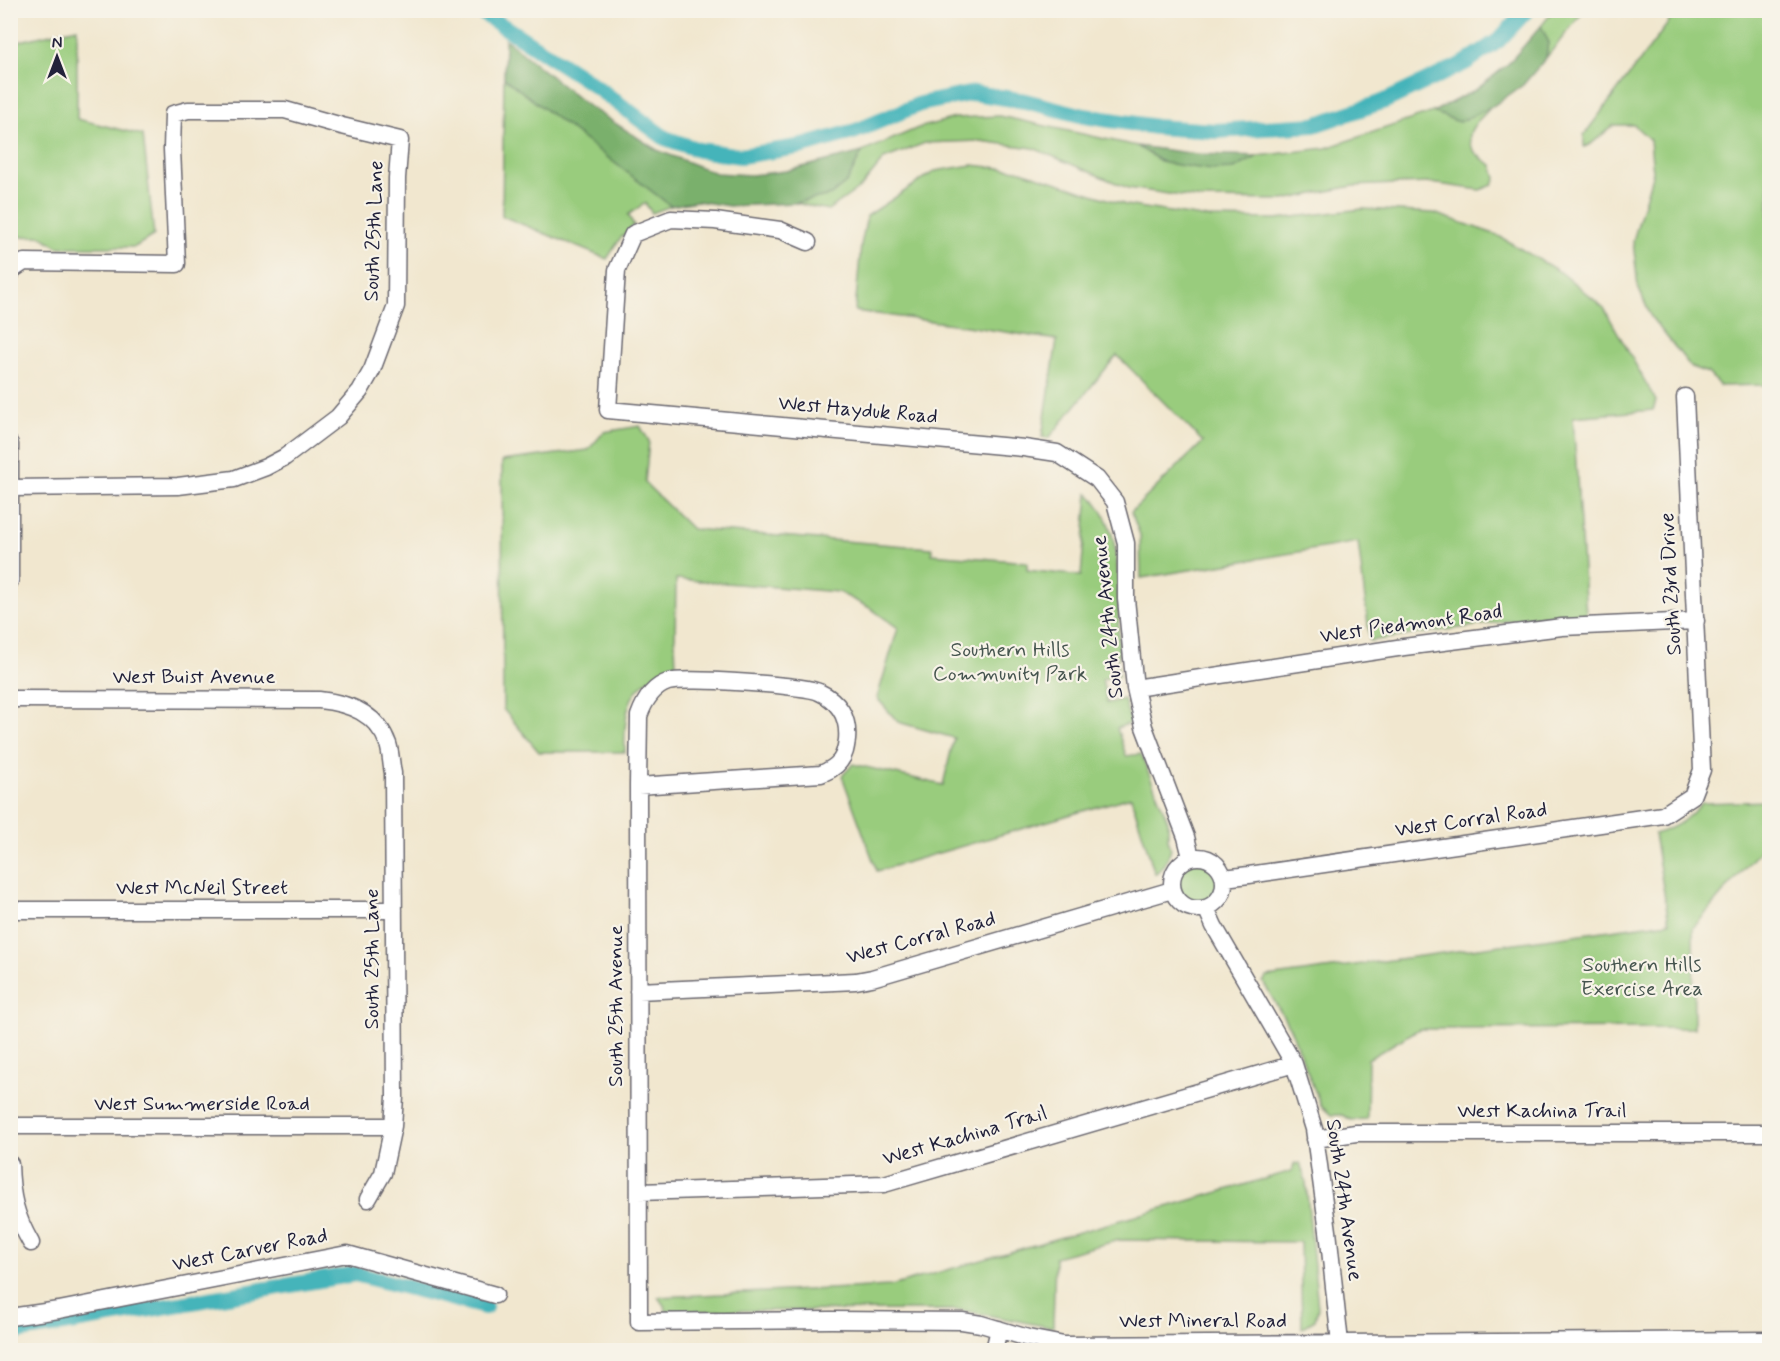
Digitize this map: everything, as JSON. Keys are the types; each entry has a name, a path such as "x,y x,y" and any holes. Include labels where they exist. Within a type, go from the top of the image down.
{"street":[{"name":"South 25th Lane","path":"11,273 24,262 177,264 172,114 188,110 285,110 400,140 397,178 396,306 372,370 360,391 338,417 285,457 234,479 178,486 11,488"},
{"name":"West Hayduk Road","path":"808,242 780,230 715,221 670,219 633,234 617,270 608,410 1024,448 1057,453 1097,480"},
{"name":"South 23rd Drive","path":"1685,397 1702,770"},
{"path":"10,444 10,581"},
{"name":"South 24th Avenue","path":"1097,480 1115,502 1126,543 1126,599 1135,688 1144,727 1186,837 1191,857"},
{"name":"West Piedmont Road","path":"1135,688 1404,647 1562,627 1696,621"},
{"name":"South 25th Avenue","path":"638,786 821,774 832,769 844,756 848,731 845,717 831,698 810,688 701,681 666,682 650,693 639,716 638,786 639,1322"},
{"name":"West Buist Avenue","path":"10,699 319,700 348,705 373,719"},
{"name":"South 25th Lane","path":"368,1199 383,1173 393,1126 395,1097 393,773 388,745 373,719"},
{"name":"West Corral Road","path":"1224,878 1663,815 1692,796 1702,770"},
{"path":"1191,857 1208,858 1216,863 1224,878 1222,892 1217,901 1206,908 1191,908 1182,904 1176,899 1172,890 1174,871 1180,862 1191,857"},
{"name":"West Corral Road","path":"638,991 856,981 872,978 1172,890"},
{"name":"South 24th Avenue","path":"1206,908 1214,926 1294,1064 1315,1139 1341,1348"},
{"name":"West McNeil Street","path":"10,910 394,910"},
{"name":"West Kachina Trail","path":"639,1192 885,1184 1294,1064"},
{"name":"West Summerside Road","path":"10,1126 393,1126"},
{"name":"West Kachina Trail","path":"1315,1139 1356,1133 1770,1133"},
{"path":"10,1164 11,1191 20,1223 31,1243"},
{"name":"West Carver Road","path":"10,1317 59,1310 347,1254 495,1296"},
{"name":"West Mineral Road","path":"639,1322 962,1321 1064,1345 1341,1348 1770,1340"},
{"path":"994,1350 999,1329"}],"green space":[{"path":"1553,11 1584,11 1546,58 1548,41 1541,26"},
{"path":"1670,11 1769,11 1769,385 1720,386 1708,373 1691,367 1651,317 1638,287 1633,241 1653,172 1650,140 1634,125 1614,125 1584,147 1584,135 1669,22"},
{"path":"1541,26 1548,41 1546,58 1523,85 1490,108 1459,122 1433,112 1477,89 1508,64"},
{"path":"77,28 77,119 143,135 154,235 135,247 58,247 41,236 11,237 11,43"},
{"path":"505,39 585,104 657,150 716,173 751,175 786,171 862,152 847,182 831,195 795,203 729,206 697,201 671,206 504,78"},
{"path":"504,78 671,206 652,213 645,203 628,215 634,225 620,239 607,259 502,216"},
{"path":"1490,108 1475,125 1470,137 1475,152 1492,165 1496,178 1493,185 1480,190 1431,183 1395,184 1353,186 1284,200 1202,199 1128,188 1033,148 980,141 925,143 884,159 861,187 828,210 795,203 831,194 847,182 862,152 918,128 955,118 1000,116 1137,146 1164,163 1234,169 1258,156 1326,148 1433,112 1459,122"},
{"path":"1137,146 1197,154 1258,156 1234,169 1212,170 1164,163"},
{"path":"972,165 1018,170 1126,205 1208,218 1276,219 1363,209 1434,213 1497,235 1562,273 1604,308 1656,401 1653,410 1573,417 1586,615 1543,616 1370,641 1358,542 1141,578 1140,535 1131,512 1203,442 1117,355 1049,438 1042,437 1057,340 855,311 861,245 867,216 935,171"},
{"name":"Southern Hills Community Park","path":"640,426 649,441 645,483 692,529 932,548 932,554 1027,562 1027,570 1081,576 1088,493 1101,508 1109,526 1115,546 1117,567 1119,676 1102,679 1107,703 1124,699 1131,723 1117,728 1126,756 1141,754 1168,821 1168,843 1171,849 1161,869 1155,874 1131,797 877,871 842,776 853,764 943,785 954,738 898,722 877,698 898,628 870,608 838,592 676,579 676,668 648,680 632,698 626,722 625,752 539,752 503,709 502,461 588,450 604,432"},
{"name":"Southern Hills Exercise Area","path":"1769,801 1769,840 1693,928 1694,1028 1419,1029 1368,1059 1367,1119 1351,1120 1342,1115 1331,1115 1321,1106 1290,1028 1263,982 1267,977 1669,922 1654,834 1681,823 1702,803"},
{"path":"1193,857 1203,857 1217,864 1224,883 1217,902 1203,909 1193,909 1183,905 1176,898 1172,888 1172,878 1176,868 1183,861"},
{"path":"1300,1163 1306,1182 1318,1308 1315,1320 1302,1328 1300,1242 1119,1240 1055,1257 1053,1327 961,1310 666,1311 658,1297 891,1286 1292,1171 1294,1164"}],"waterway":[{"path":"478,10 588,81 665,138 699,150 741,156 803,146 856,131 920,104 974,93 1025,101 1084,116 1156,127 1215,131 1314,125 1385,101 1465,63 1498,41 1527,10"},
{"path":"10,1333 355,1274 485,1307"}]}
